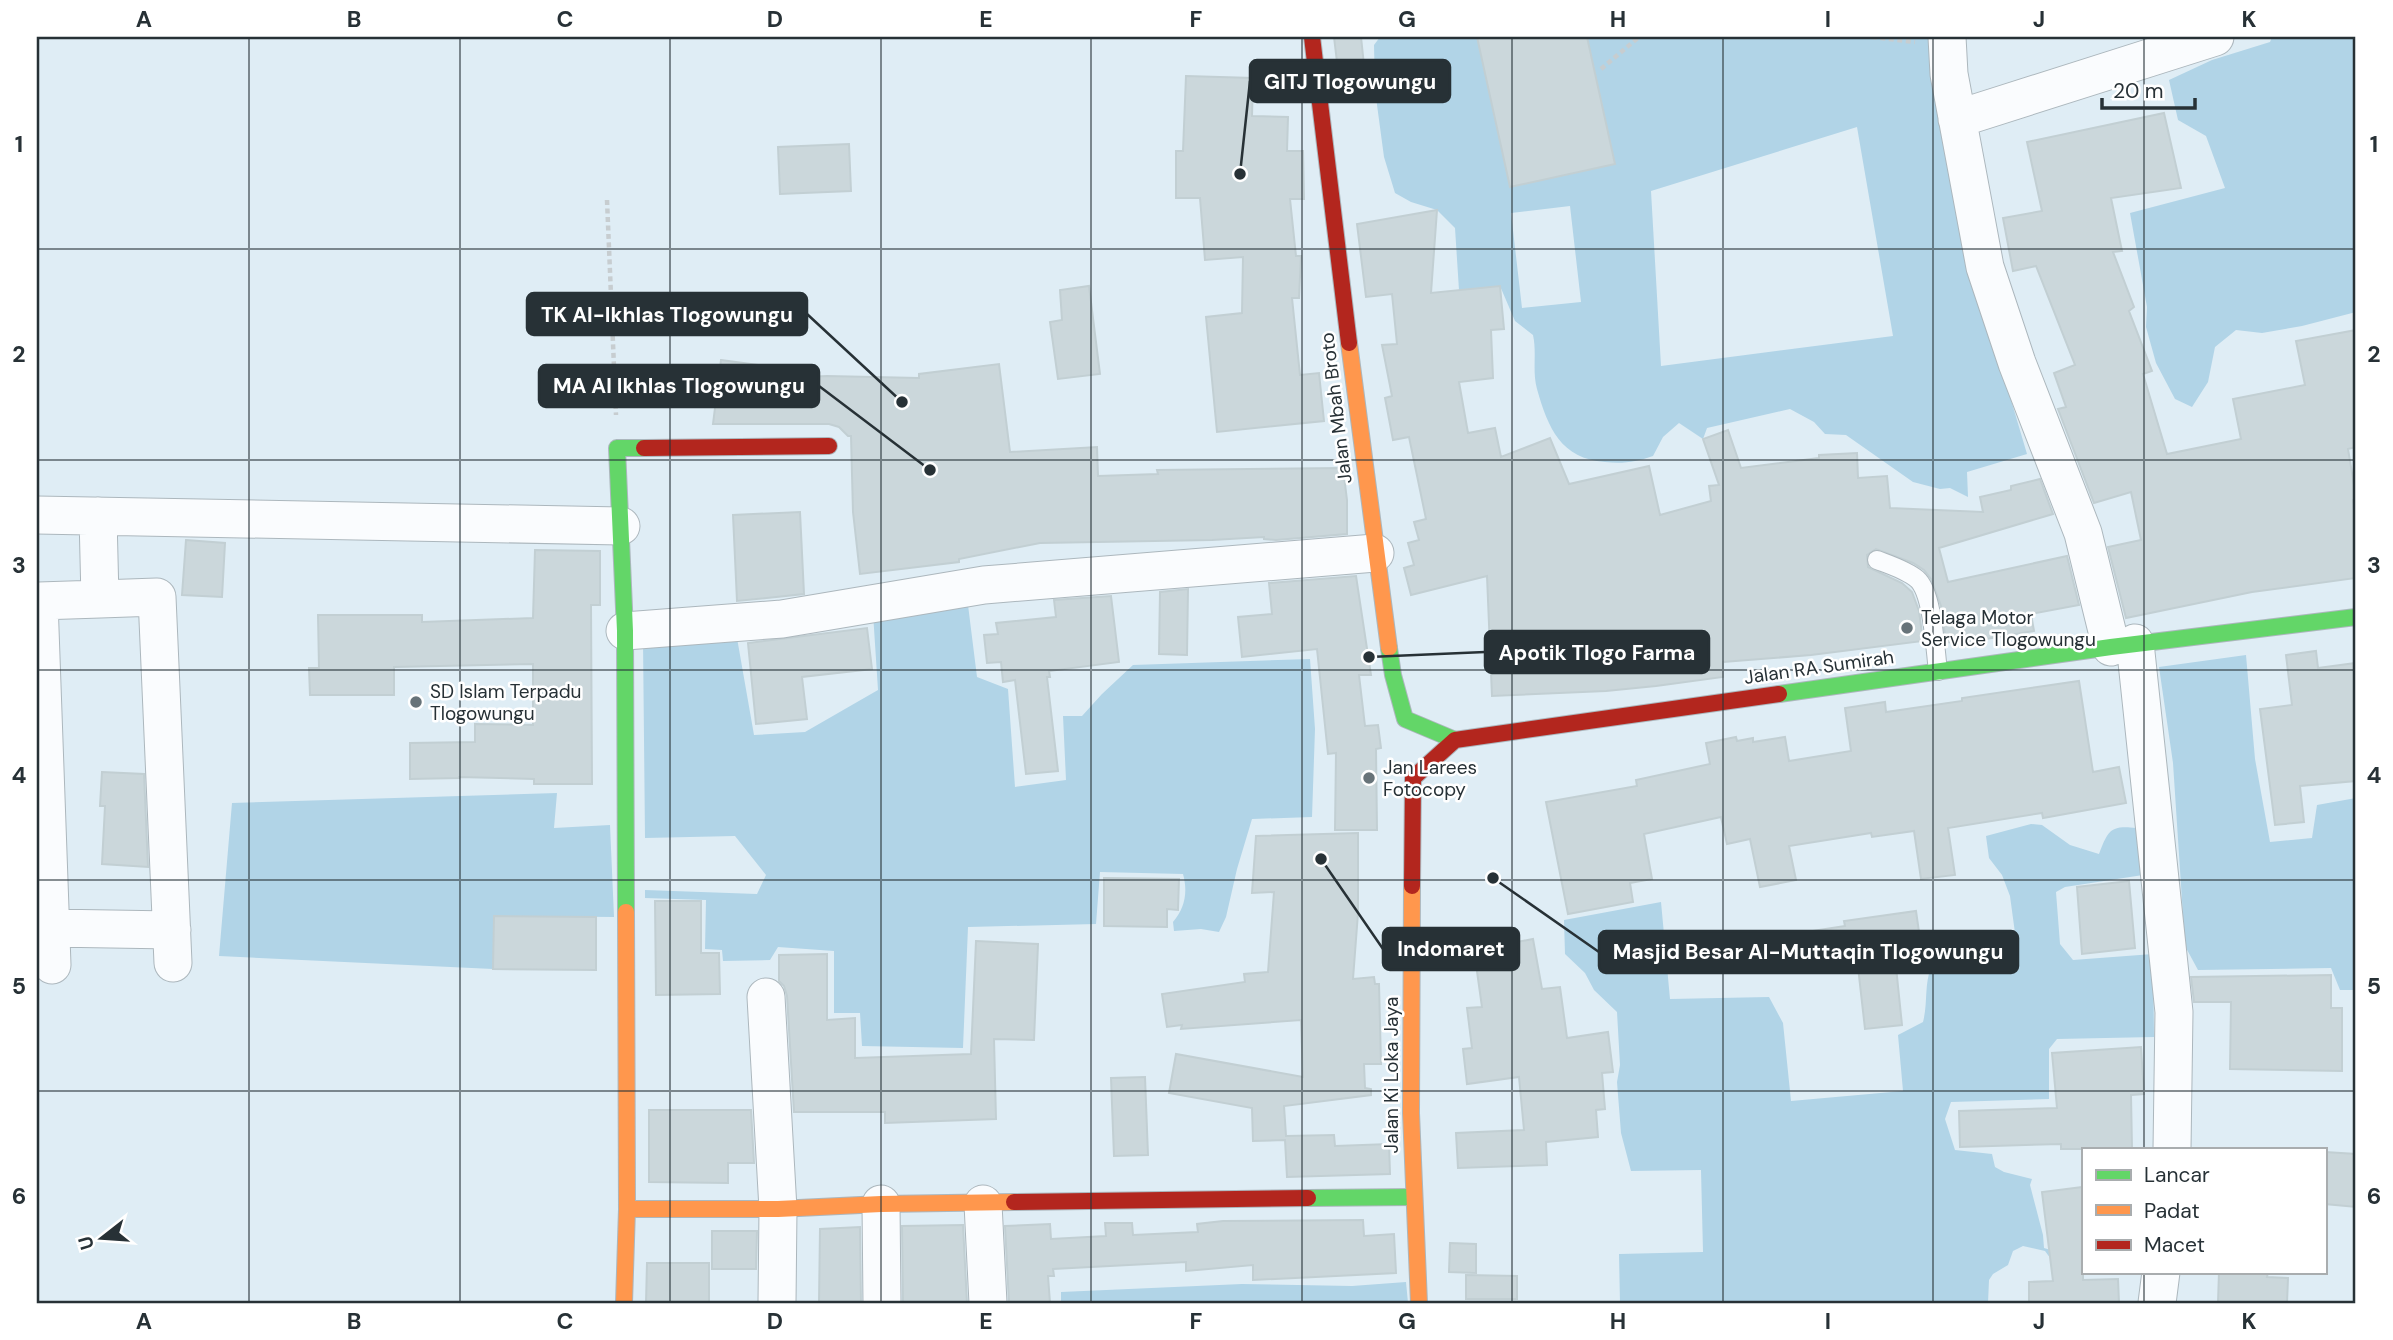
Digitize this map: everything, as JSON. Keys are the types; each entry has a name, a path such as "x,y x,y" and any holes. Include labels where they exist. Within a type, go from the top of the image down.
{"main road":[{"name":"Jalan Mbah Broto","path":"1312,37 1375,553 1409,748"},
{"path":"624,1303 625,631 617,448 830,446"},
{"name":"Jalan RA Sumirah","path":"1455,740 2123,645 2356,617"},
{"path":"1405,719 1455,740 1413,778"},
{"name":"Jalan Ki Loka Jaya","path":"1409,748 1413,778 1411,1114 1419,1303"},
{"path":"626,1209 778,1209 881,1204 1414,1197"}],"street":[{"path":"1957,119 2215,37"},
{"path":"1947,41 1949,74 1985,267 2017,363 2123,645 2174,1012 2172,1148"},
{"path":"37,515 621,526"},
{"path":"98,516 100,599"},
{"path":"625,631 782,620 984,585 1375,553"},
{"path":"50,928 173,947 157,597 39,601 50,928 52,965"},
{"path":"766,997 778,1209 778,1303"},
{"path":"881,1204 882,1303"},
{"path":"983,1204 988,1303"},
{"path":"2157,1303 2161,1274"}],"lane":[{"path":"1877,560 1907,572 1923,587 1938,671"}],"path":[{"path":"1601,69 1639,37"},
{"path":"1700,37 1745,37"},
{"path":"1871,37 1947,41"},
{"path":"607,200 617,448"}],"shaded area":[{"path":"1380,37 1937,37 1998,356 2027,454 1967,472 1968,497 1950,488 1940,489 1913,482 1846,435 1825,434 1814,422 1790,409 1707,428 1703,439 1679,423 1663,437 1653,456 1635,461 1605,462 1577,455 1559,439 1546,416 1536,382 1533,335 1515,321 1500,286 1459,290 1455,228 1437,210 1411,202 1395,193 1384,157 1375,90 1374,45","holes":["1857,127 1893,336 1661,366 1651,191","1570,206 1581,302 1522,308 1511,213"]},
{"path":"2272,37 2356,37 2356,312 2262,333 2236,330 2215,347 2208,382 2192,407 2175,399 2156,363 2146,327 2147,307 2130,213 2225,188 2206,136 2178,120 2169,80 2212,60 2270,42"},
{"path":"967,597 977,677 1008,689 1015,787 1066,780 1063,716 1082,716 1133,665 1310,659 1315,729 1312,817 1252,819 1226,917 1219,932 1201,929 1174,931 1173,922 1184,900 1183,874 1100,872 1096,924 968,927 963,1048 862,1046 860,1013 834,1013 834,951 778,947 770,960 723,961 722,950 705,949 706,900 645,898 645,890 757,894 766,875 735,836 645,838 643,640 737,638 754,735 805,732 878,690 873,613"},
{"path":"2246,655 2255,759 2270,842 2312,838 2317,805 2356,798 2356,990 2340,990 2331,968 2198,970 2185,946 2173,763 2159,667"},
{"path":"557,793 554,828 610,825 614,917 494,916 493,969 219,956 232,803"},
{"path":"2031,824 2042,825 2070,845 2099,854 2111,831 2136,828 2143,875 2065,887 2056,892 2060,944 2073,960 2153,954 2154,1037 2057,1039 2049,1049 2049,1099 1951,1102 1945,1119 1955,1150 1992,1154 1995,1167 2032,1179 2030,1185 2044,1248 2054,1251 2082,1251 2082,1272 2064,1268 2045,1251 2023,1246 2013,1251 2008,1265 1993,1274 1989,1280 1988,1303 1620,1303 1619,1254 1703,1252 1701,1170 1631,1171 1621,1133 1617,1082 1620,1065 1617,1012 1594,990 1585,973 1565,954 1564,920 1661,902 1670,999 1769,997 1783,1023 1791,1101 1903,1091 1898,1035 1923,1022 1931,967 1944,968 1971,959 2001,966 2008,962 2015,933 2010,896 2002,875 1989,858 1986,836"},
{"path":"1406,1282 1408,1303 1061,1303 1061,1292 1242,1284 1352,1286"}],"building":[{"path":"1334,37 1361,37 1366,84 1340,87"},
{"path":"1477,37 1587,37 1615,164 1510,187"},
{"path":"1186,76 1253,78 1252,116 1288,117 1287,151 1303,151 1304,199 1290,199 1296,256 1301,256 1299,298 1292,298 1300,375 1319,373 1324,421 1217,432 1206,317 1242,313 1243,257 1205,260 1200,198 1176,198 1176,151 1183,151"},
{"path":"2164,113 2181,188 2111,198 2122,251 2113,252 2134,307 2129,311 2152,371 2143,374 2167,454 2241,439 2233,399 2305,385 2296,341 2356,330 2356,447 2348,449 2356,497 2353,500 2356,578 2252,592 2126,618 2108,547 2141,540 2131,492 2094,503 2058,409 2066,407 2054,373 2075,365 2036,266 2013,271 2003,218 2042,211 2027,142"},
{"path":"849,144 851,191 780,194 778,147"},
{"path":"1437,210 1431,293 1500,286 1504,329 1491,330 1493,378 1459,382 1468,433 1495,428 1501,457 1550,438 1569,484 1649,466 1660,515 1711,501 1709,486 1719,485 1703,439 1728,430 1741,468 1819,458 1819,455 1857,453 1858,478 1887,476 1890,508 1983,512 1980,497 2011,490 2011,486 2040,479 2053,514 1939,548 1948,582 2067,556 2079,605 2031,614 2034,631 1962,643 1946,642 1941,606 1931,579 1913,563 1876,549 1867,555 1868,567 1902,583 1912,592 1919,611 1923,641 1811,655 1723,662 1723,677 1656,686 1492,696 1487,576 1411,595 1404,568 1414,565 1408,543 1419,540 1414,522 1426,519 1409,437 1393,440 1385,398 1392,396 1382,345 1397,344 1392,294 1366,297 1357,224"},
{"path":"1089,286 1100,374 1058,379 1050,322 1062,320 1060,290"},
{"path":"721,360 766,366 764,379 827,376 919,378 919,374 999,364 1010,452 1097,447 1098,476 1158,474 1157,470 1343,468 1347,534 1276,540 1264,537 1040,543 959,559 959,562 860,574 853,512 851,436 839,427 829,424 713,424"},
{"path":"800,512 804,594 737,601 733,515"},
{"path":"186,540 225,543 222,597 182,595"},
{"path":"535,550 600,551 600,605 591,605 592,784 534,784 534,779 410,779 410,743 475,742 475,724 533,725 533,664 394,667 394,695 310,695 309,668 319,668 318,615 422,615 422,622 533,618"},
{"path":"1356,576 1371,675 1359,675 1365,726 1378,725 1381,748 1376,749 1377,830 1335,830 1336,753 1328,754 1317,649 1242,657 1238,617 1272,614 1269,583"},
{"path":"1188,589 1187,655 1159,654 1160,592"},
{"path":"1111,596 1119,662 1049,671 1050,677 1047,677 1058,771 1026,774 1015,680 1003,682 1001,662 987,663 984,635 998,634 996,623 1056,617 1054,600"},
{"path":"867,628 872,669 802,677 807,719 756,724 748,643"},
{"path":"2316,651 2318,668 2356,663 2356,781 2300,786 2304,822 2275,825 2260,709 2292,705 2286,655"},
{"path":"2079,681 2093,772 2119,767 2126,803 2043,818 2042,813 1948,828 1955,875 1921,879 1914,831 1872,837 1871,833 1789,846 1796,880 1760,887 1750,839 1727,844 1721,817 1644,834 1652,879 1630,883 1633,902 1568,914 1546,802 1637,786 1636,780 1710,764 1706,743 1736,737 1737,741 1753,738 1753,742 1785,737 1789,761 1851,751 1845,708 1885,702 1886,712"},
{"path":"102,772 144,774 148,867 102,864 105,806 100,806"},
{"path":"1358,833 1358,913 1353,979 1374,977 1375,984 1379,984 1381,1064 1364,1064 1365,1088 1371,1089 1371,1095 1284,1106 1286,1136 1334,1135 1335,1146 1389,1144 1390,1174 1287,1177 1285,1140 1253,1141 1252,1108 1169,1093 1176,1054 1303,1077 1301,1020 1181,1029 1182,1025 1167,1027 1162,994 1245,982 1244,974 1268,972 1274,892 1252,893 1256,836"},
{"path":"1104,878 1179,879 1178,910 1167,909 1167,927 1104,926"},
{"path":"2129,881 2135,948 2082,954 2077,887"},
{"path":"655,901 701,901 701,953 719,953 720,994 656,995"},
{"path":"1916,911 1922,953 1895,957 1902,1025 1865,1029 1857,958 1805,967 1799,933 1845,926 1844,921"},
{"path":"494,916 596,917 596,970 493,969"},
{"path":"1533,939 1542,989 1560,987 1567,1038 1608,1032 1613,1072 1602,1073 1605,1109 1596,1110 1598,1137 1546,1142 1547,1165 1458,1168 1456,1133 1524,1130 1519,1077 1467,1084 1463,1049 1472,1048 1467,1008 1482,1007 1474,950"},
{"path":"976,941 1038,944 1034,1040 994,1039 996,1119 885,1123 885,1112 794,1112 787,996 779,981 779,955 827,954 827,1020 855,1018 855,1058 971,1054"},
{"path":"2331,975 2331,1008 2342,1008 2342,1071 2230,1069 2231,1002 2194,1002 2191,977"},
{"path":"2141,1047 2144,1094 2131,1095 2132,1148 2061,1149 2061,1144 1960,1147 1959,1111 2057,1108 2052,1053"},
{"path":"1145,1077 1148,1155 1114,1156 1111,1078"},
{"path":"649,1110 751,1110 754,1163 728,1163 728,1183 649,1182"},
{"path":"2326,1152 2356,1154 2356,1207 2326,1204"},
{"path":"2082,1187 2083,1280 2118,1279 2119,1303 2029,1303 2029,1282 2053,1281 2042,1192"},
{"path":"1363,1220 1364,1236 1394,1234 1396,1273 1253,1280 1253,1265 1186,1271 1186,1262 1053,1269 1054,1276 1048,1276 1050,1303 1009,1303 1005,1226 1050,1224 1051,1239 1106,1236 1105,1223 1132,1223 1133,1235 1198,1232 1197,1224 1223,1221"},
{"path":"963,1225 967,1303 903,1303 902,1226"},
{"path":"860,1227 861,1303 819,1303 820,1229"},
{"path":"712,1231 757,1231 756,1269 712,1269"},
{"path":"1450,1243 1476,1244 1476,1273 1449,1272"},
{"path":"647,1263 709,1263 709,1303 646,1303"},
{"path":"2219,1274 2268,1274 2267,1277 2288,1278 2287,1303 2218,1303"},
{"path":"1466,1275 1517,1276 1517,1299 1466,1299"}],"traffic: fast":[{"path":"626,912 625,631 617,448 644,448"},
{"path":"1779,694 2111,647 2356,617"},
{"path":"1389,648 1405,719 1455,740"},
{"path":"1308,1198 1414,1197"}],"traffic: slow":[{"path":"1349,343 1389,648"},
{"path":"1412,886 1411,1113 1419,1303"},
{"path":"624,1303 627,1209 626,912"},
{"path":"627,1209 778,1209 1014,1202"}],"traffic: jam":[{"path":"1312,37 1349,343"},
{"path":"644,448 829,446"},
{"path":"1455,740 1779,694"},
{"path":"1412,886 1413,778 1455,740"},
{"path":"1014,1202 1308,1198"}],"place":[{"name":"GITJ Tlogowungu","path":"1240,174"},
{"name":"TK Al-Ikhlas Tlogowungu","path":"902,402"},
{"name":"MA Al Ikhlas Tlogowungu","path":"930,470"},
{"name":"Telaga Motor Service Tlogowungu","path":"1907,628"},
{"name":"Apotik Tlogo Farma","path":"1369,657"},
{"name":"SD Islam Terpadu Tlogowungu","path":"416,702"},
{"name":"Jan Larees Fotocopy","path":"1369,778"},
{"name":"Indomaret","path":"1321,859"},
{"name":"Masjid Besar Al-Muttaqin Tlogowungu","path":"1493,878"}]}
